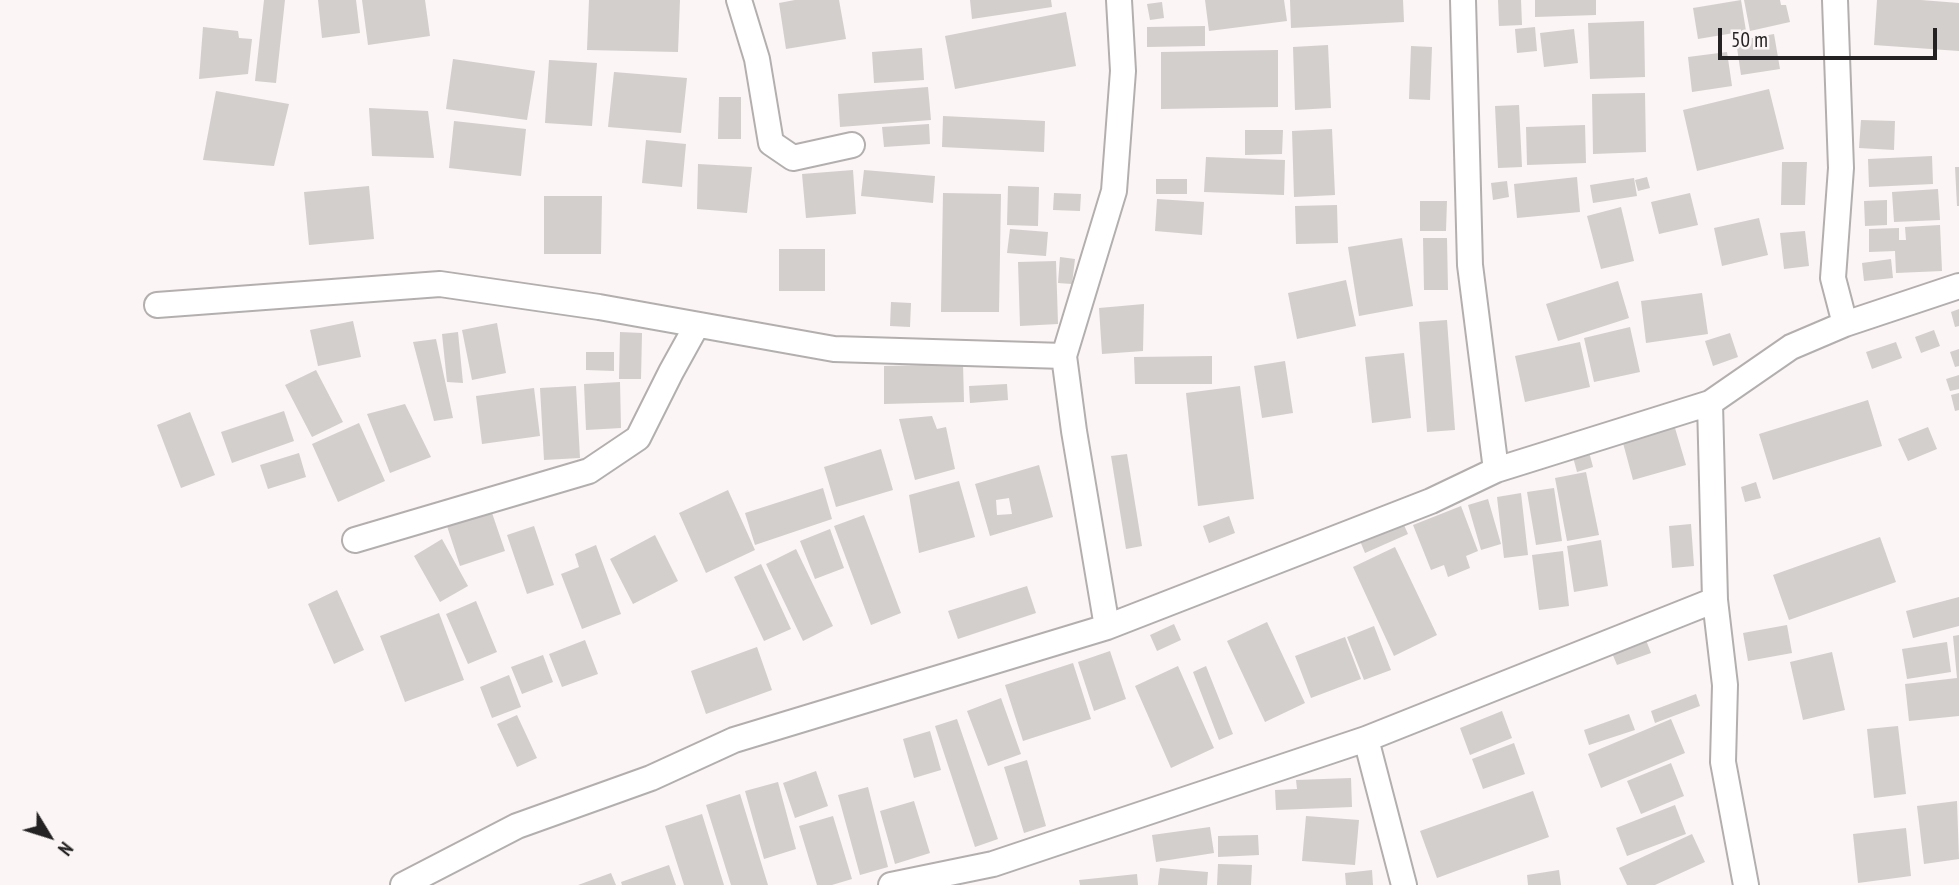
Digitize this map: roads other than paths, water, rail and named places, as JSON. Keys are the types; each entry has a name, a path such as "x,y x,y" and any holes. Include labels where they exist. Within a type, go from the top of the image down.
{"street":[{"path":"739,0 757,59 771,143 793,158 852,145"},
{"path":"1107,627 1064,356 1114,191 1123,71 1119,0"},
{"path":"1463,0 1470,265 1496,470"},
{"path":"1835,0 1841,168 1833,278 1844,324"},
{"path":"157,305 440,284 600,307 834,349 1064,356"},
{"path":"402,885 517,826 651,778 734,740 1107,627 1431,501 1496,470 1710,403 1791,347 1844,324 1959,286"},
{"path":"355,540 589,471 638,438 697,325"},
{"path":"1710,403 1715,600 1725,685 1723,762 1746,885"},
{"path":"891,885 993,864 1366,739 1715,600"},
{"path":"1366,739 1404,885"}]}
